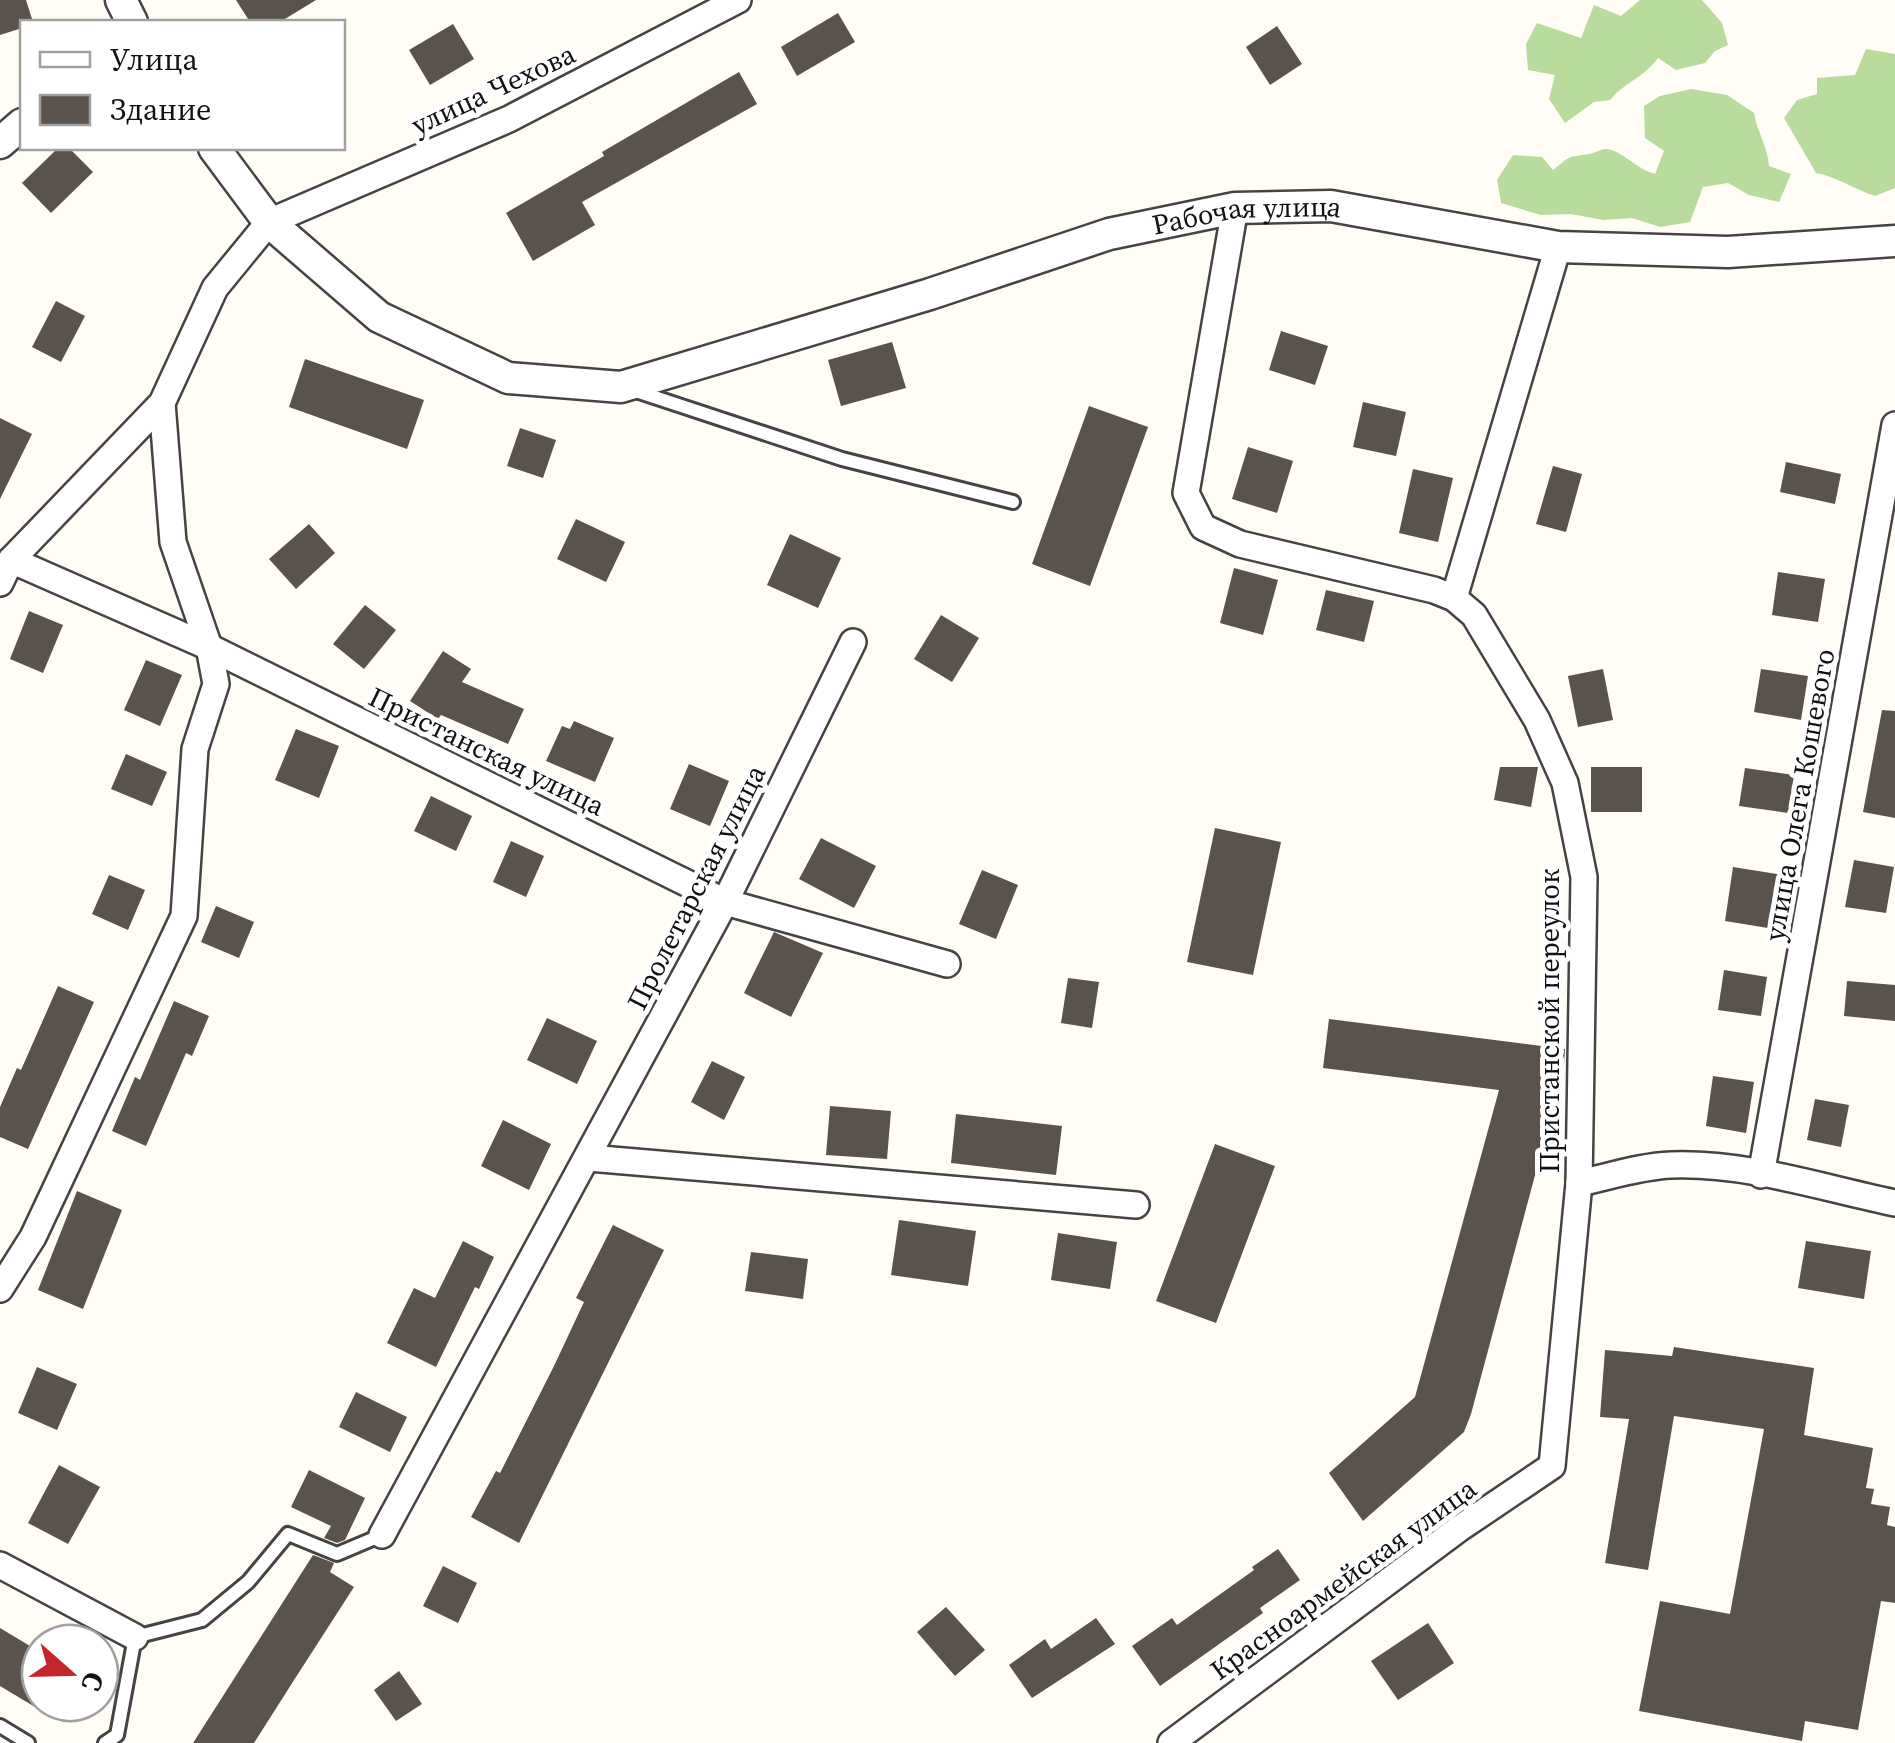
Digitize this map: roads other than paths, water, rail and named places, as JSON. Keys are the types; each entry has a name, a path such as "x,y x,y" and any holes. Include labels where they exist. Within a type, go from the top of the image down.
{"street":[{"name":"улица Чехова","path":"269,222 509,119 738,0"},
{"path":"0,143 20,126"},
{"path":"215,150 269,222 379,317 508,378 621,387"},
{"name":"Рабочая улица","path":"621,387 930,294 1109,234 1235,208 1330,206 1558,247 1728,252 1895,241"},
{"path":"1235,208 1186,493 1202,527 1240,544 1454,598 1558,247"},
{"path":"6,572 162,403 215,288 269,222"},
{"path":"0,1289 33,1237 184,916 195,749 216,684 208,647 173,542 162,403"},
{"name":"улица Олега Кошевого","path":"1761,1175 1895,426"},
{"name":"Пристанская улица","path":"6,572 208,647 725,902 947,964"},
{"name":"Пристанской переулок","path":"1454,598 1474,615 1538,720 1565,783 1584,877 1579,1183 1552,1466"},
{"name":"Пролетарская улица","path":"382,1535 725,902 853,642"},
{"path":"589,1158 1136,1205"},
{"path":"1579,1183 1668,1165 1761,1175 1895,1203"},
{"name":"Красноармейская улица","path":"1171,1743 1460,1528 1552,1466"},
{"path":"0,1565 136,1637"}],"lane":[{"path":"621,387 842,459 1013,502"},
{"path":"105,1743 117,1735 136,1637 202,1620 248,1582 288,1534 337,1554 382,1535"},
{"path":"0,1726 28,1743"}]}
